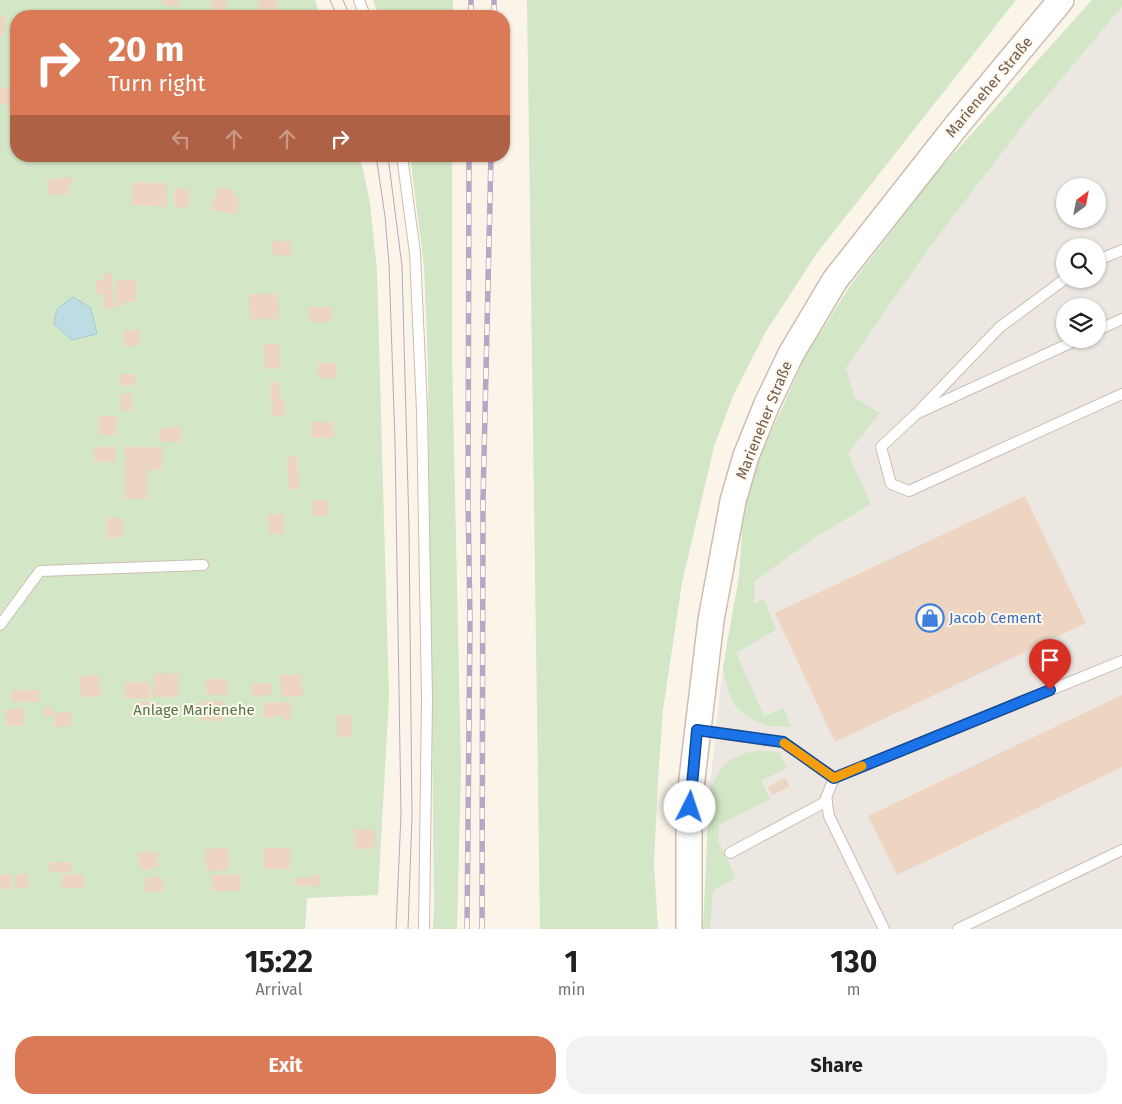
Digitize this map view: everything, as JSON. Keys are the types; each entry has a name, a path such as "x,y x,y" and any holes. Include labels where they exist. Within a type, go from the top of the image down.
{"street":[{"name":"Marieneher Straße","path":"689,929 689,822 697,730 711,620 733,501 746,456 767,404 791,354 835,280 958,125 1061,0"}],"lane":[{"path":"403,162 415,253 422,410 427,699 424,929"},
{"path":"1106,257 1122,250"},
{"path":"1056,286 1000,328 881,447 891,484 909,491 1122,394"},
{"path":"1106,326 1122,319"},
{"path":"916,414 1059,348"},
{"path":"0,625 40,571 204,565"},
{"path":"884,929 829,816 826,801 834,778 1122,661"},
{"path":"697,730 783,742 834,778"},
{"path":"730,853 826,801"},
{"path":"958,929 1122,850"}],"shaded area":[{"path":"1122,7 1122,929 710,929 710,786 722,674 734,602 755,581 815,538 871,504 848,453 855,398 846,368 927,251 1027,120"}],"green space":[{"name":"Anlage Marienehe","path":"0,0 315,0 318,10 10,10 10,162 361,162 370,203 377,271 389,697 378,895 307,898 305,929 0,929"},
{"path":"373,0 453,0 453,10 377,10"},
{"path":"527,0 1016,0 817,253 765,333 733,396 714,447 682,583 663,710 654,864 658,929 540,929"},
{"path":"1092,0 1122,0 1122,7 1027,120 927,251 846,368 855,398 880,413 848,453 871,504 815,538 755,581 754,603 764,599 776,630 736,653 764,716 784,708 791,727 767,726 747,717 735,706 727,688 723,668 739,576 743,517 759,459 805,357 850,286 931,179"},
{"path":"411,162 452,162 452,357 461,768 457,929 433,929 428,370 424,266"},
{"path":"756,751 780,753 787,768 761,781 771,799 719,825 718,841 736,878 713,891 710,929 703,929 709,797 724,765 737,756"}],"water":[{"path":"73,297 91,308 97,334 72,340 54,324 57,309"}],"building":[{"path":"163,0 179,0 178,7 163,5"},
{"path":"212,0 227,0 226,10 211,9"},
{"path":"259,0 277,0 276,10 258,10"},
{"path":"0,16 6,16 4,36 0,36"},
{"path":"0,87 10,88 8,105 0,104"},
{"path":"73,177 73,184 69,185 69,194 49,195 47,179"},
{"path":"133,182 167,183 166,207 132,205"},
{"path":"217,187 234,190 233,196 239,197 237,214 212,210"},
{"path":"175,188 190,189 188,208 174,207"},
{"path":"272,241 291,242 291,256 272,255"},
{"path":"112,273 114,308 104,309 104,294 96,295 96,281 103,280 103,274"},
{"path":"116,280 136,280 136,302 123,302 123,306 116,306"},
{"path":"249,294 278,294 279,319 250,319"},
{"path":"309,307 331,307 331,322 309,322"},
{"path":"124,330 140,330 140,346 124,346"},
{"path":"264,344 279,344 280,369 265,369"},
{"path":"318,363 336,363 337,378 318,378"},
{"path":"120,374 135,374 135,385 120,386"},
{"path":"279,382 280,399 284,399 285,416 272,417 270,383"},
{"path":"132,393 132,411 121,411 121,394"},
{"path":"99,416 117,416 116,435 99,435"},
{"path":"311,422 333,422 334,438 312,438"},
{"path":"181,427 181,442 159,442 159,428"},
{"path":"116,446 115,462 94,462 94,447"},
{"path":"125,447 162,447 162,470 147,470 147,499 125,499"},
{"path":"297,456 299,489 289,490 287,457"},
{"name":"Jacob Cement","path":"1025,496 1086,623 835,742 775,613"},
{"path":"328,500 328,515 313,516 312,501"},
{"path":"268,514 284,514 284,534 269,534"},
{"path":"106,518 122,518 123,537 107,538"},
{"path":"154,673 179,674 178,697 153,697"},
{"path":"301,674 303,696 282,697 280,675"},
{"path":"99,675 101,696 81,697 79,676"},
{"path":"206,679 227,679 228,695 206,695"},
{"path":"125,682 150,683 150,699 124,698"},
{"path":"272,683 272,695 252,696 251,684"},
{"path":"12,690 39,690 39,702 12,702"},
{"path":"1122,695 1122,767 897,875 868,816"},
{"path":"201,701 223,701 222,721 200,721"},
{"path":"136,702 157,702 157,709 148,710 148,713 136,713"},
{"path":"290,702 291,720 284,721 284,716 264,718 263,703"},
{"path":"43,708 53,708 53,713 71,711 72,726 55,727 54,716 43,716"},
{"path":"6,709 24,709 24,726 6,726"},
{"path":"337,715 352,715 352,737 337,737"},
{"path":"785,778 790,787 772,795 768,787"},
{"path":"354,829 375,830 374,849 354,849"},
{"path":"228,848 229,870 206,871 205,849"},
{"path":"264,848 290,848 290,869 264,869"},
{"path":"138,852 158,852 158,866 153,866 153,870 142,870 142,866 138,866"},
{"path":"49,862 71,862 71,872 49,872"},
{"path":"11,874 11,889 0,889 0,875"},
{"path":"28,874 29,888 15,889 15,875"},
{"path":"62,874 84,874 84,888 62,888"},
{"path":"241,874 241,891 212,891 212,875"},
{"path":"312,875 321,876 320,887 295,885 296,877 312,878"},
{"path":"162,877 163,892 145,892 145,878"}],"tram line":[{"path":"330,0 334,10"},
{"path":"343,0 347,10"},
{"path":"377,162 385,216 389,264 395,442 401,814 396,929"},
{"path":"389,162 402,266 409,528 412,816 408,929"}],"railway":[{"path":"471,0 471,10"},
{"path":"494,0 494,10"},
{"path":"467,929 470,622 468,500 469,162"},
{"path":"482,929 483,500 491,162"}],"slow traffic":[{"path":"784,743 834,778 862,766"}],"place":[{"name":"Jacob Cement","path":"930,618"}],"route":[{"path":"690,807 697,730 783,742 834,778 1050,690"}]}
